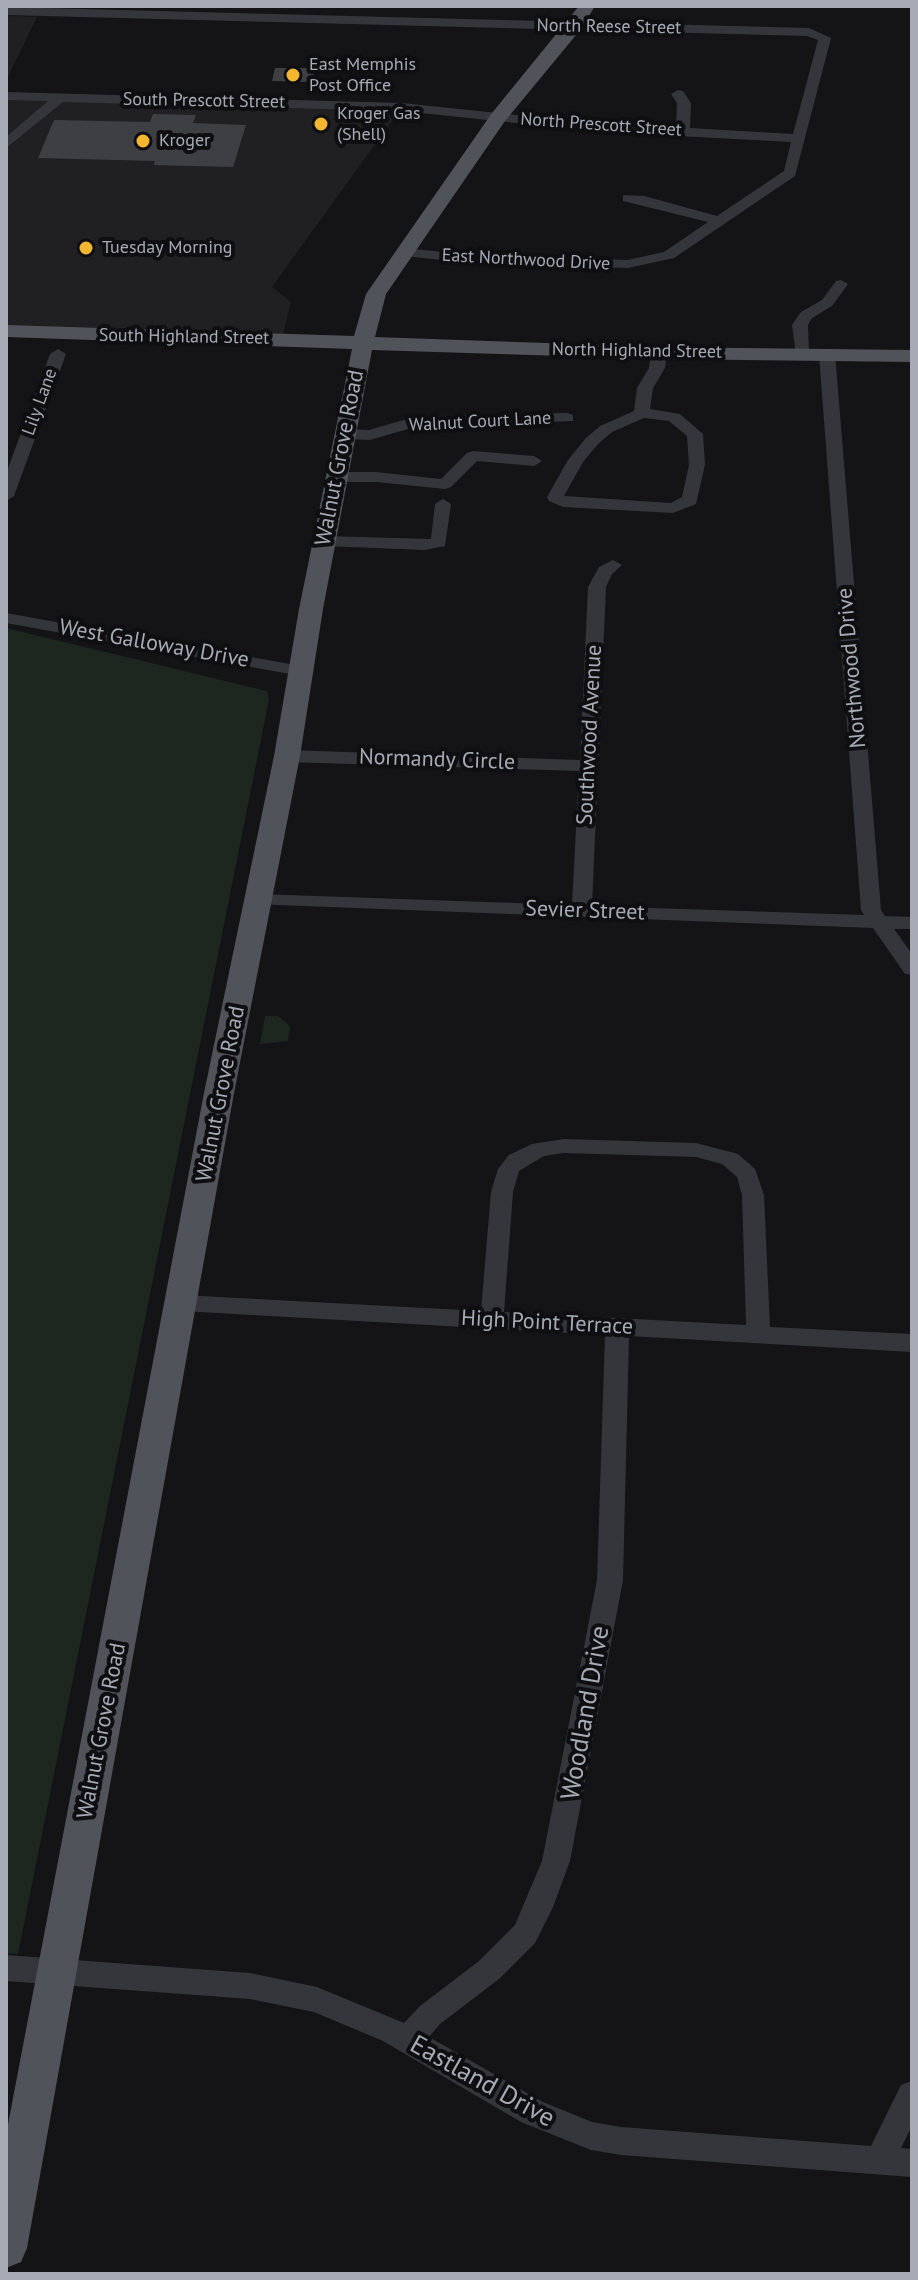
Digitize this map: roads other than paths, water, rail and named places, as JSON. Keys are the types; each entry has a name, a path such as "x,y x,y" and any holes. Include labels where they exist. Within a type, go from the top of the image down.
{"main road":[{"name":"Walnut Grove Road","path":"6,2248 219,1093 287,756 324,541 372,302 498,117 575,25 587,6"},
{"name":"South Highland Street","path":"6,331 362,341"},
{"name":"North Highland Street","path":"362,341 659,353 912,356"}],"street":[{"name":"North Reese Street","path":"6,9 819,34 825,38 800,138"},
{"path":"678,94 684,103 683,132"},
{"name":"South Prescott Street","path":"6,96 402,107"},
{"path":"6,144 59,98"},
{"name":"North Prescott Street","path":"402,107 602,128 800,138"},
{"path":"628,198 719,221 790,173 800,138"},
{"name":"East Northwood Drive","path":"404,252 472,259 628,264 669,255 719,221"},
{"path":"801,353 800,325 806,315 827,303 841,284"},
{"path":"642,413 645,388 657,368 659,353"},
{"name":"Lily Lane","path":"6,496 58,354"},
{"name":"Northwood Drive","path":"827,354 871,910 876,922 912,969"},
{"path":"642,413 674,417 695,434 697,465 690,500 673,508 563,502 555,497 576,460 592,441 606,429 642,413"},
{"name":"Walnut Court Lane","path":"346,434 370,435 407,424 440,421 567,418"},
{"path":"337,477 445,484 473,456 534,461"},
{"path":"324,541 425,545 439,542 443,504"},
{"name":"Southwood Avenue","path":"582,911 597,587 605,571 613,565"},
{"name":"West Galloway Drive","path":"6,618 301,671"},
{"name":"Normandy Circle","path":"287,756 587,766"},
{"name":"Sevier Street","path":"259,900 912,923"},
{"path":"492,1321 504,1180 517,1160 528,1153 564,1146 696,1150 718,1154 740,1166 747,1174 753,1195 758,1334"},
{"name":"High Point Terrace","path":"182,1303 912,1343"},
{"name":"Woodland Drive","path":"408,2040 430,2015 489,1970 525,1934 556,1861 610,1580 617,1326"},
{"name":"Eastland Drive","path":"6,1968 218,1983 282,1992 346,2010 408,2040 532,2112 591,2136 621,2141 912,2163"},
{"path":"879,2161 912,2095"}],"place":[{"name":"East Memphis Post Office","path":"293,75"},
{"name":"Kroger Gas (Shell)","path":"321,124"},
{"name":"Kroger","path":"143,141"},
{"name":"Tuesday Morning","path":"86,248"}]}
